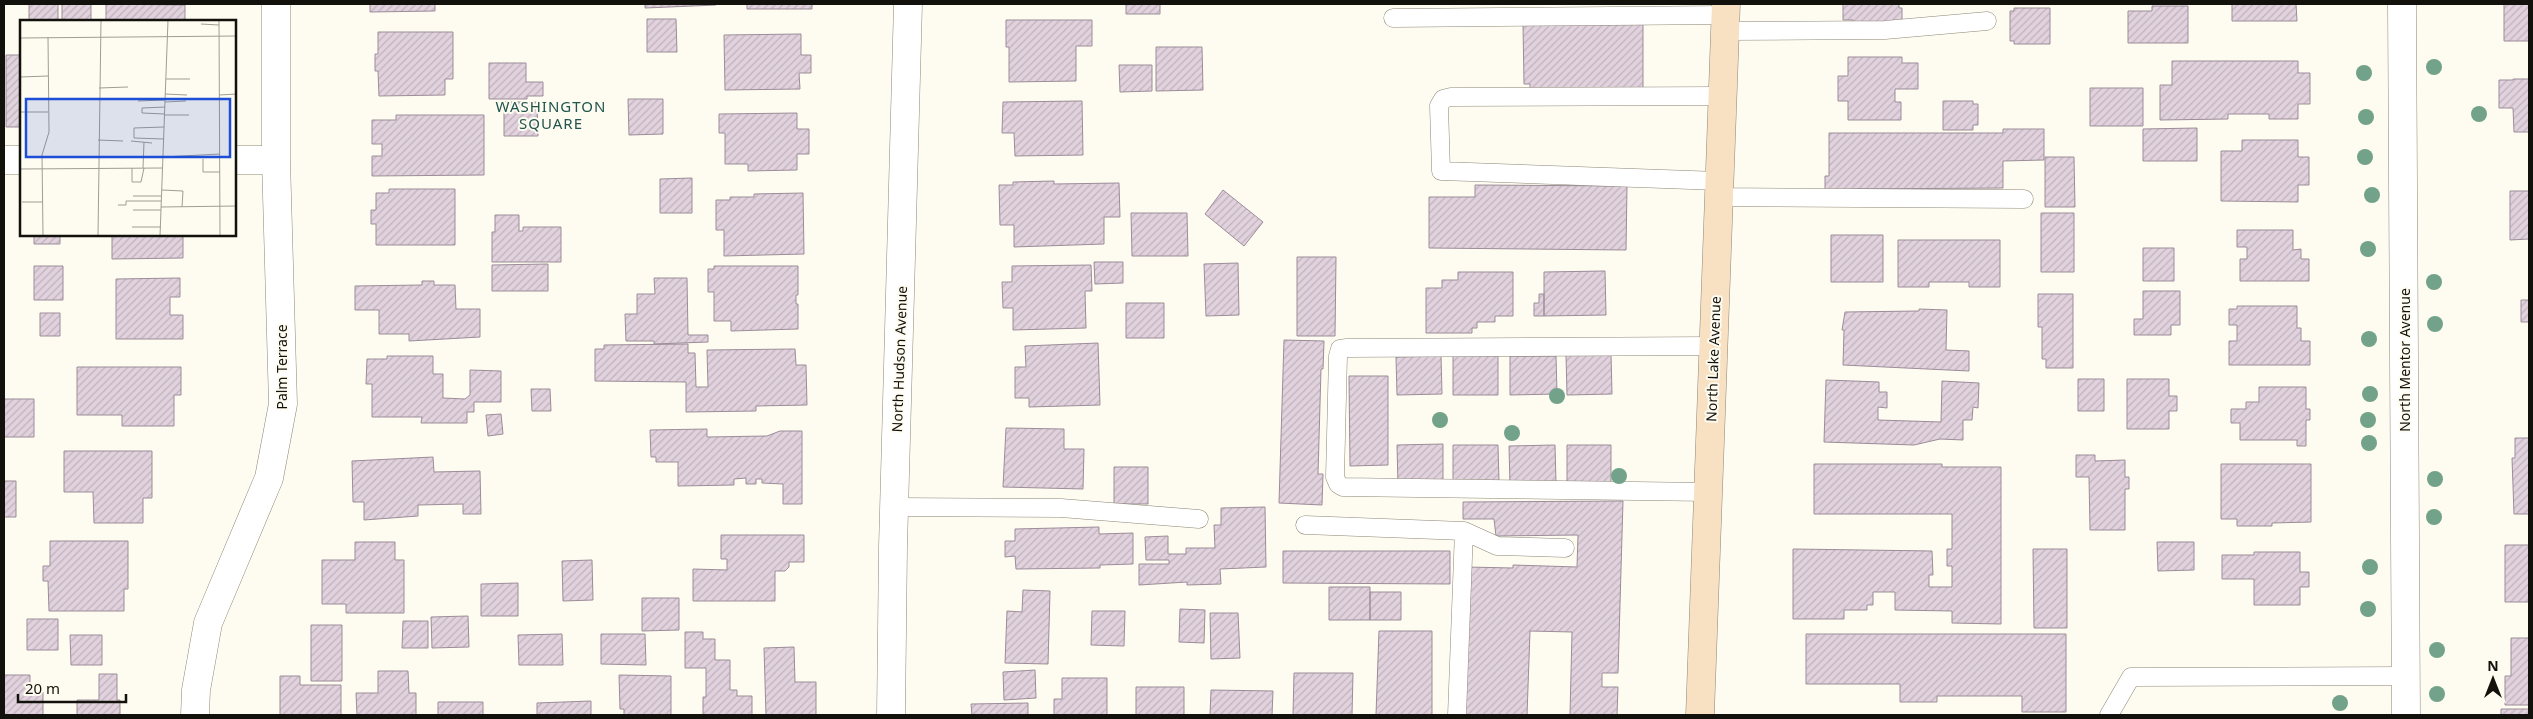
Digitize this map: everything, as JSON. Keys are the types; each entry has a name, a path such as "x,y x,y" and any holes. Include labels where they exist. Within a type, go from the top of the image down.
{"main road":[{"name":"North Lake Avenue","path":"1700,715 1726,17"}],"street":[{"name":"Palm Terrace","path":"195,715 196,690 208,623 269,478 284,404 276,160 276,4"},
{"name":"North Hudson Avenue","path":"891,715 908,4"},
{"name":"North Mentor Avenue","path":"2402,4 2406,715"},
{"path":"4,160 20,160"},
{"path":"236,160 276,160"}],"lane":[{"path":"1393,18 1726,17 1885,30 1987,21"},
{"path":"1723,96 1451,97 1443,100 1439,106 1441,171 1719,189 2024,199"},
{"path":"1708,492 1343,487 1338,484 1335,477 1338,356 1340,349 1347,348 1713,346"},
{"path":"895,507 1061,508 1199,518"},
{"path":"1305,525 1464,531 1497,546 1565,548"},
{"path":"1457,715 1464,531"},
{"path":"2109,715 2131,677 2407,676"}],"building":[{"path":"29,4 58,4 58,20 29,20"},
{"path":"62,4 91,4 91,20 62,20"},
{"path":"106,4 185,5 185,20 106,20"},
{"path":"370,4 435,4 435,11 370,12"},
{"path":"645,4 716,4 716,5 645,8"},
{"path":"747,4 812,4 812,9 747,9"},
{"path":"1126,4 1160,4 1160,14 1126,14"},
{"path":"1843,4 1899,4 1899,8 1902,8 1902,25 1853,25 1853,20 1843,20"},
{"path":"2232,4 2296,4 2297,21 2232,21"},
{"path":"2504,4 2529,4 2529,41 2504,41"},
{"path":"2152,6 2188,6 2188,43 2128,43 2128,11 2152,11"},
{"path":"2014,8 2050,8 2050,44 2014,44 2014,41 2010,41 2010,11 2014,11"},
{"path":"647,19 676,19 677,52 647,52"},
{"path":"1006,20 1092,20 1092,46 1076,46 1076,81 1009,82 1009,47 1006,47"},
{"path":"1643,23 1643,91 1530,89 1530,84 1524,84 1523,24"},
{"path":"378,32 453,32 453,79 445,79 445,95 379,96 378,71 375,71 375,54 378,54"},
{"path":"801,34 801,55 811,55 811,73 799,73 800,89 725,90 724,35"},
{"path":"1156,47 1202,47 1203,90 1156,91"},
{"path":"6,55 20,55 20,127 6,127"},
{"path":"1848,57 1902,57 1902,63 1918,63 1918,89 1895,89 1895,102 1901,102 1901,120 1848,120 1848,101 1838,101 1838,76 1848,76"},
{"path":"2172,61 2298,61 2298,73 2310,73 2310,104 2298,104 2298,119 2269,119 2269,114 2228,114 2228,119 2160,120 2160,85 2172,85"},
{"path":"489,63 526,63 526,82 543,82 543,96 527,96 527,99 489,99"},
{"path":"1119,65 1152,65 1152,91 1120,92"},
{"path":"2529,79 2529,132 2514,132 2513,108 2499,108 2499,80"},
{"path":"2090,88 2143,88 2143,126 2090,126"},
{"path":"628,99 663,99 663,134 629,135"},
{"path":"1082,101 1083,155 1015,156 1014,133 1002,133 1003,102"},
{"path":"1943,101 1973,101 1973,104 1978,104 1978,125 1973,125 1973,130 1943,130"},
{"path":"504,102 537,102 538,136 504,136"},
{"path":"797,113 797,129 809,129 809,154 797,154 797,170 748,171 748,164 725,164 725,133 719,133 719,114"},
{"path":"396,115 484,115 484,175 372,176 372,156 382,156 382,144 372,144 372,120 396,120"},
{"path":"2197,128 2197,161 2143,161 2143,129"},
{"path":"2003,129 2044,129 2044,160 2003,161 2003,188 1854,189 1854,194 1825,194 1825,176 1829,176 1829,133 2003,133"},
{"path":"2242,140 2298,140 2298,157 2309,157 2309,185 2298,185 2298,202 2221,201 2221,151 2242,151"},
{"path":"2045,157 2074,157 2075,207 2045,207"},
{"path":"692,178 692,213 660,213 660,179"},
{"path":"1054,181 1054,184 1119,183 1120,217 1104,217 1104,244 1014,247 1014,225 1000,225 999,185 1013,185 1013,182"},
{"path":"1475,185 1627,186 1626,250 1429,248 1429,197 1475,197"},
{"path":"389,189 455,189 455,245 376,245 376,224 371,224 371,210 376,210 376,193 389,193"},
{"path":"1223,190 1263,222 1244,246 1205,214"},
{"path":"2510,191 2529,191 2529,239 2510,240"},
{"path":"803,193 804,254 724,256 724,230 716,230 716,200 730,200 730,197 754,197 754,194"},
{"path":"1131,213 1187,213 1188,256 1132,256"},
{"path":"2041,213 2074,213 2074,272 2041,272"},
{"path":"495,215 519,215 519,231 523,231 523,227 561,227 561,262 492,262 492,232 495,232"},
{"path":"2237,230 2293,230 2293,250 2301,249 2301,259 2309,259 2309,281 2240,281 2240,259 2247,259 2247,247 2237,247"},
{"path":"1831,235 1883,235 1883,282 1831,282"},
{"path":"34,236 60,236 60,244 34,244"},
{"path":"112,236 183,236 183,258 112,259"},
{"path":"1898,240 2000,240 2000,287 1969,287 1969,282 1929,282 1929,287 1898,287"},
{"path":"2143,248 2174,248 2174,281 2143,281"},
{"path":"1297,257 1336,257 1335,336 1297,336"},
{"path":"1094,262 1123,262 1123,283 1095,284"},
{"path":"1238,263 1239,315 1206,316 1204,264"},
{"path":"548,264 548,291 492,291 492,265"},
{"path":"1091,265 1092,291 1085,291 1086,328 1013,330 1013,308 1003,308 1002,282 1012,282 1012,266"},
{"path":"34,266 63,266 63,300 34,300"},
{"path":"714,266 798,266 798,295 796,295 796,304 798,304 798,329 731,331 731,321 714,321 714,292 708,292 708,269 714,269"},
{"path":"1605,271 1606,315 1544,316 1544,272"},
{"path":"1458,272 1513,272 1513,316 1495,316 1495,322 1477,322 1477,328 1472,328 1472,333 1426,333 1426,288 1442,288 1442,280 1458,280"},
{"path":"180,278 180,297 170,297 170,315 183,315 183,339 116,339 116,279"},
{"path":"654,278 687,278 688,335 708,335 708,342 654,344 654,341 626,341 625,314 637,314 637,294 655,294"},
{"path":"422,281 434,281 434,285 455,285 456,309 480,309 480,337 409,341 409,334 379,334 379,310 355,310 355,286 422,285"},
{"path":"2143,291 2180,291 2180,325 2171,325 2171,335 2134,335 2134,319 2143,319"},
{"path":"1539,294 1544,294 1544,316 1534,316 1534,303 1539,303"},
{"path":"2038,294 2073,294 2073,368 2046,368 2046,359 2042,359 2042,327 2038,327"},
{"path":"2521,300 2529,300 2529,322 2521,322"},
{"path":"1126,303 1164,303 1164,338 1126,338"},
{"path":"2237,306 2297,306 2297,328 2301,328 2301,341 2310,341 2310,365 2229,365 2229,341 2237,341 2237,325 2229,325 2229,309 2237,309"},
{"path":"1919,309 1947,310 1946,350 1969,351 1969,371 1843,365 1844,330 1842,330 1845,312 1919,311"},
{"path":"40,313 60,313 60,336 40,336"},
{"path":"1284,340 1324,341 1323,369 1321,369 1318,474 1323,474 1322,505 1279,503"},
{"path":"1098,343 1100,405 1029,407 1029,398 1015,398 1015,367 1026,367 1025,346"},
{"path":"688,344 688,353 695,353 696,387 708,387 707,350 795,349 796,365 806,365 807,405 756,406 756,411 686,412 686,382 595,381 595,349 604,349 604,345"},
{"path":"1566,355 1611,355 1612,394 1567,395"},
{"path":"387,356 433,356 433,374 443,374 443,398 465,399 470,395 470,370 501,371 501,402 474,402 474,412 467,412 467,423 421,423 422,417 372,417 372,384 366,384 367,359 387,359"},
{"path":"1441,356 1442,394 1397,395 1396,357"},
{"path":"1453,356 1498,356 1498,395 1453,395"},
{"path":"1510,356 1556,356 1557,394 1510,395"},
{"path":"77,367 181,367 181,395 174,395 174,426 122,426 122,415 77,415"},
{"path":"1349,376 1388,376 1388,465 1350,466"},
{"path":"2078,379 2104,379 2104,411 2078,411"},
{"path":"2127,379 2169,379 2169,396 2177,396 2177,411 2169,411 2169,429 2127,429"},
{"path":"1826,380 1879,382 1879,392 1887,392 1887,408 1878,407 1878,420 1941,422 1942,381 1979,383 1978,408 1973,407 1972,420 1963,420 1963,440 1940,439 1914,445 1824,442"},
{"path":"2259,387 2306,387 2306,409 2310,409 2310,420 2306,420 2306,446 2297,446 2297,440 2240,440 2240,423 2231,423 2231,409 2246,409 2246,402 2259,402"},
{"path":"531,389 550,389 551,411 532,411"},
{"path":"4,399 34,399 34,437 4,437"},
{"path":"501,414 503,434 488,436 486,415"},
{"path":"1006,428 1064,429 1064,449 1084,449 1083,489 1003,487"},
{"path":"707,429 707,437 767,436 780,431 802,431 802,504 783,504 783,484 762,483 762,479 756,479 756,484 746,484 746,478 734,479 734,485 678,486 678,462 656,462 656,457 651,457 650,430"},
{"path":"2515,438 2529,438 2529,514 2514,514 2512,458 2515,458"},
{"path":"1443,444 1443,483 1398,485 1397,445"},
{"path":"1453,445 1498,445 1499,483 1453,484"},
{"path":"1555,445 1556,483 1510,485 1509,446"},
{"path":"1567,445 1611,445 1611,483 1567,483"},
{"path":"64,451 152,451 152,498 143,498 143,523 94,523 93,492 64,492"},
{"path":"2076,455 2095,455 2095,461 2125,460 2125,477 2129,477 2129,489 2125,489 2125,530 2090,530 2089,477 2076,477"},
{"path":"433,457 434,472 480,471 481,514 463,514 463,504 418,505 418,516 364,520 364,502 353,502 352,461"},
{"path":"1814,464 1942,464 1942,467 2001,467 2001,624 1952,623 1952,611 1895,610 1895,592 1873,592 1873,605 1867,605 1867,610 1844,610 1844,619 1793,619 1793,549 1932,551 1933,575 1929,575 1929,587 1952,587 1952,566 1947,566 1947,549 1952,549 1952,514 1814,514"},
{"path":"2221,464 2311,464 2311,522 2272,523 2272,526 2237,526 2237,519 2221,519"},
{"path":"1114,467 1148,467 1148,504 1114,504"},
{"path":"4,481 16,481 16,517 4,517"},
{"path":"1623,501 1618,673 1602,673 1602,687 1618,687 1617,715 1570,715 1572,632 1530,631 1527,715 1462,715 1466,567 1513,568 1513,565 1577,567 1578,535 1496,536 1494,519 1463,519 1463,502"},
{"path":"1265,507 1266,567 1220,569 1221,584 1187,585 1187,582 1139,585 1139,564 1169,564 1169,560 1146,560 1145,537 1168,536 1168,554 1186,554 1186,548 1215,548 1214,525 1221,525 1221,508"},
{"path":"1099,527 1099,534 1133,533 1133,564 1100,565 1100,568 1016,569 1015,556 1005,557 1005,541 1015,541 1015,529"},
{"path":"721,535 804,535 804,562 789,562 789,567 785,571 775,571 775,601 693,601 693,569 727,570 727,559 721,559"},
{"path":"50,541 128,541 128,589 124,589 124,611 49,611 48,581 43,581 43,566 50,566"},
{"path":"355,542 395,542 395,560 404,560 404,613 346,613 346,604 322,604 322,560 355,560"},
{"path":"2157,542 2194,542 2194,570 2158,571"},
{"path":"2505,545 2529,545 2529,602 2505,602"},
{"path":"2033,549 2067,549 2067,628 2034,628"},
{"path":"1283,551 1450,551 1450,584 1283,583"},
{"path":"2254,552 2300,552 2300,572 2309,572 2309,587 2300,587 2300,605 2254,605 2254,579 2222,579 2222,555 2254,555"},
{"path":"592,560 593,600 563,601 562,561"},
{"path":"518,583 518,616 481,616 481,584"},
{"path":"1329,587 1370,587 1370,620 1329,620"},
{"path":"1023,590 1050,591 1048,664 1005,663 1007,611 1022,612"},
{"path":"1370,592 1401,592 1401,620 1370,620"},
{"path":"642,598 679,598 679,630 642,631"},
{"path":"1180,609 1205,610 1204,643 1179,642"},
{"path":"1092,611 1125,611 1124,646 1091,645"},
{"path":"1210,613 1238,613 1240,658 1211,659"},
{"path":"468,616 469,647 432,648 431,617"},
{"path":"27,619 58,619 58,650 27,650"},
{"path":"403,621 428,621 428,648 402,648"},
{"path":"311,625 342,625 342,681 311,681"},
{"path":"1379,631 1432,631 1432,715 1376,715"},
{"path":"685,632 703,632 703,639 715,639 715,660 730,660 730,690 737,690 737,696 752,696 752,715 703,715 703,697 706,697 706,668 685,668"},
{"path":"562,634 563,665 519,665 518,635"},
{"path":"601,634 645,634 646,665 601,664"},
{"path":"1806,634 2066,634 2066,712 2022,712 2022,696 1937,696 1937,702 1900,702 1900,684 1806,684"},
{"path":"70,635 102,635 102,665 71,665"},
{"path":"2511,638 2529,638 2529,705 2505,705 2505,676 2511,676"},
{"path":"794,647 795,682 816,682 816,715 766,715 764,648"},
{"path":"1035,670 1036,698 1004,700 1003,672"},
{"path":"378,671 408,671 409,693 416,693 416,715 357,715 356,693 378,693"},
{"path":"1294,673 1353,673 1352,715 1293,715"},
{"path":"99,674 117,674 117,700 120,700 120,715 77,715 77,700 99,700"},
{"path":"4,675 30,675 30,692 43,692 43,715 4,715"},
{"path":"619,675 671,676 671,715 624,715 624,709 620,709"},
{"path":"280,676 300,676 300,685 341,685 341,715 280,715"},
{"path":"1062,678 1107,678 1107,715 1054,715 1054,699 1062,699"},
{"path":"1136,687 1184,687 1184,715 1136,715"},
{"path":"1211,690 1273,691 1272,715 1210,715"},
{"path":"591,701 591,715 537,715 537,703"},
{"path":"438,702 483,702 483,715 438,715"},
{"path":"1028,703 1028,715 972,715 971,704"},
{"path":"2501,709 2529,709 2529,715 2501,715"}],"district":[{"name":"WASHINGTON SQUARE","path":"551,114"}]}
